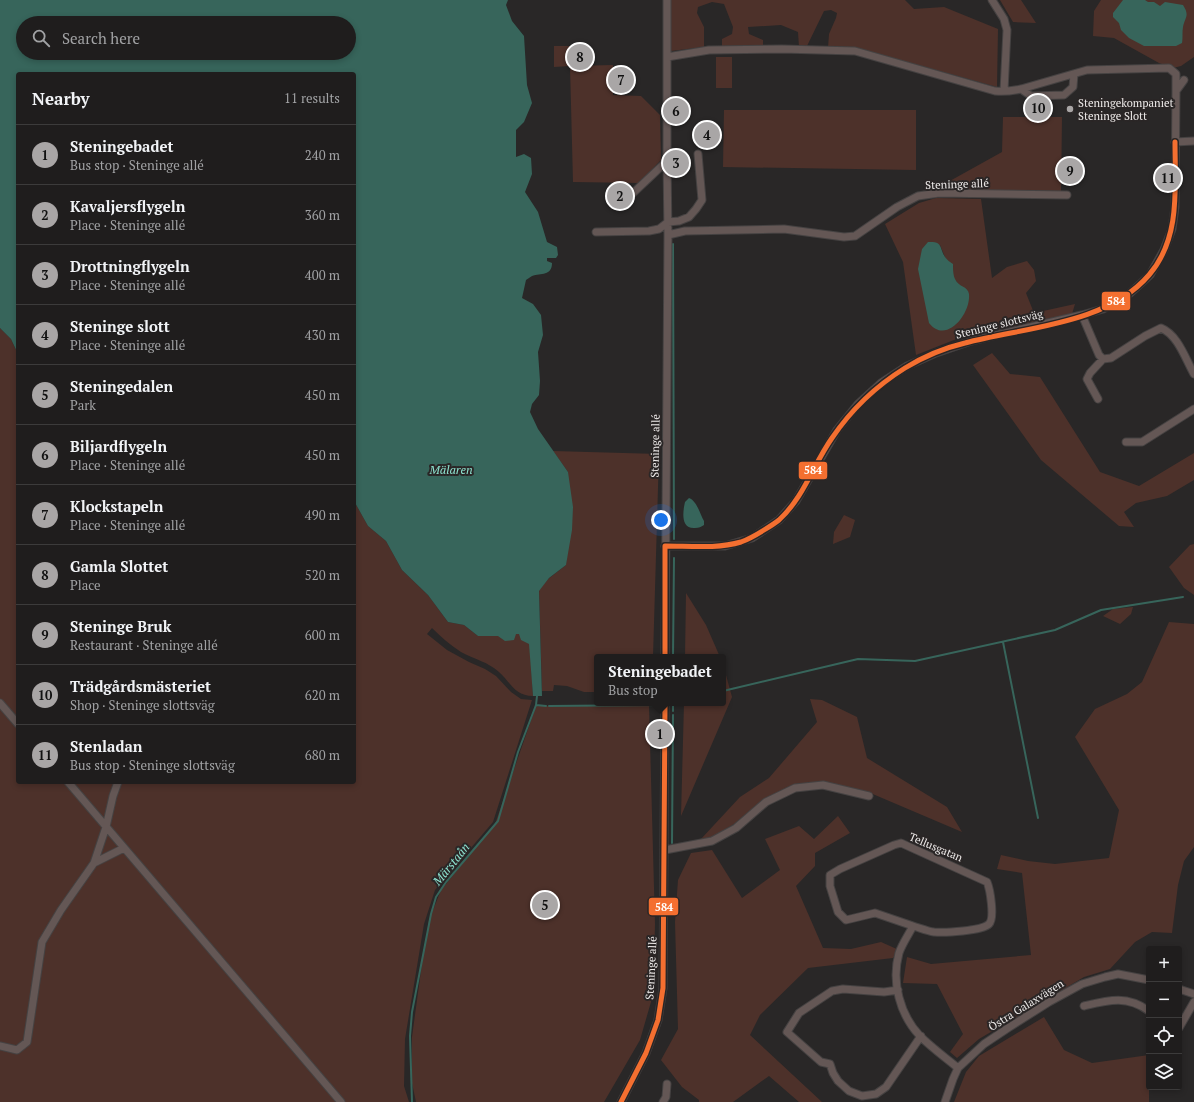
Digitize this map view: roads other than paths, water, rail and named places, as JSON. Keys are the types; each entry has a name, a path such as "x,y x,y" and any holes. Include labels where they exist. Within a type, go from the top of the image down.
{"street":[{"name":"Steninge allé","path":"665,654 668,235 667,0"},
{"path":"667,57 709,50 782,49 854,51 995,91 1004,91 1007,30 1004,19 992,0"},
{"name":"Steninge slottsväg","path":"665,546 725,546 752,538 779,520 796,501 833,436 854,409 881,383 907,366 936,353 971,341 998,336 1103,309 1127,296 1150,275 1164,250 1172,229 1175,207 1176,74 1169,68 1087,70 1021,89 1004,91"},
{"path":"1021,89 1031,96 1064,95 1073,87 1074,74"},
{"path":"1176,91 1184,80"},
{"path":"1175,142 1194,141"},
{"path":"596,232 649,231 659,229 668,222 679,221 689,217 696,210 702,200 698,154"},
{"path":"632,194 667,161"},
{"name":"Steninge allé","path":"668,235 685,231 784,229 844,237 855,236 897,207 918,196 939,193 1067,195"},
{"path":"1082,315 1099,355 1103,359"},
{"path":"1098,399 1087,379 1090,373 1103,359 1111,358 1145,336 1161,328 1169,331 1194,374"},
{"path":"1126,442 1142,442 1194,409"},
{"path":"0,703 16,722"},
{"name":"Steninge allé","path":"621,1102 646,1053 658,1020 664,988 665,706"},
{"path":"70,784 341,1102"},
{"path":"0,1046 17,1050 26,1042 42,942 61,910 94,863 106,827 117,784"},
{"path":"665,850 712,841 736,828 766,802 795,788 823,786 869,796"},
{"name":"Tellusgatan","path":"901,843 987,882 990,891 991,920 989,924 984,927 970,930 935,932 913,926 875,913 846,920 838,912 830,886 830,876 840,869 901,843"},
{"path":"94,863 124,848"},
{"path":"913,926 900,951 896,967 899,999 907,1019 920,1036 958,1068"},
{"name":"Östra Galaxvägen","path":"945,1102 958,1068 984,1044 1049,1002 1082,984 1118,974 1146,979"},
{"path":"898,990 884,992 843,989 832,991 799,1013 787,1032 821,1062 830,1064 833,1074 838,1081 850,1091 862,1096 876,1094 886,1087 920,1036"},
{"path":"1182,990 1194,994"},
{"path":"1084,1006 1116,999 1141,1005 1146,1009"},
{"path":"1182,1023 1194,1002"},
{"path":"663,1102 666,1097 667,1084"}],"water":[{"name":"Mälaren","path":"0,0 508,0 506,5 512,21 524,36 527,85 532,103 524,122 516,130 516,157 524,154 531,158 532,174 525,192 538,212 547,242 557,247 558,255 556,258 547,258 547,261 552,263 552,267 548,272 532,276 526,280 522,298 533,304 541,315 543,335 538,352 540,381 539,395 532,404 530,412 538,429 568,472 573,507 572,530 566,565 549,578 539,591 542,696 533,696 529,644 521,640 519,634 516,634 514,640 505,641 498,636 478,636 464,625 448,622 428,595 402,570 386,541 368,526 356,505 356,72 16,72 16,350 11,339 0,328"},
{"path":"1123,0 1145,0 1148,2 1154,2 1160,6 1165,2 1183,5 1187,14 1183,27 1182,43 1176,46 1144,46 1129,38 1121,30 1119,23 1113,17 1113,13"},
{"path":"928,242 933,242 940,245 945,257 953,264 956,282 967,289 969,294 969,302 962,318 950,329 943,331 936,329 929,323 918,269 922,249"},
{"path":"689,498 696,505 704,521 704,525 700,527 690,528 685,523 683,514 684,506 685,502"}],"waterway":[{"path":"673,244 674,539"},
{"path":"673,654 674,558"},
{"path":"726,690 858,659 915,661 1055,630 1101,610 1183,597"},
{"path":"1003,642 1038,818"},
{"name":"Märstaån","path":"412,1102 410,1036 412,1012 431,914 436,897 446,882 498,821 518,752 536,705 537,696"},
{"path":"536,705 546,706"},
{"path":"549,706 594,706"},
{"path":"673,706 673,711"},
{"path":"672,843 673,715"}],"place":[{"name":"Gamla Slottet","path":"580,57"},
{"name":"Klockstapeln","path":"621,80"},
{"name":"Trädgårdsmästeriet","path":"1038,108"},
{"name":"Steningekompaniet Steninge Slott","path":"1070,109"},
{"name":"Biljardflygeln","path":"676,111"},
{"name":"Steninge slott","path":"707,135"},
{"name":"Drottningflygeln","path":"676,163"},
{"name":"Steninge Bruk","path":"1070,171"},
{"name":"Stenladan","path":"1168,178"},
{"name":"Kavaljersflygeln","path":"620,196"},
{"name":"Steningebadet","path":"660,734"},
{"name":"Steningedalen","path":"545,905"}]}
